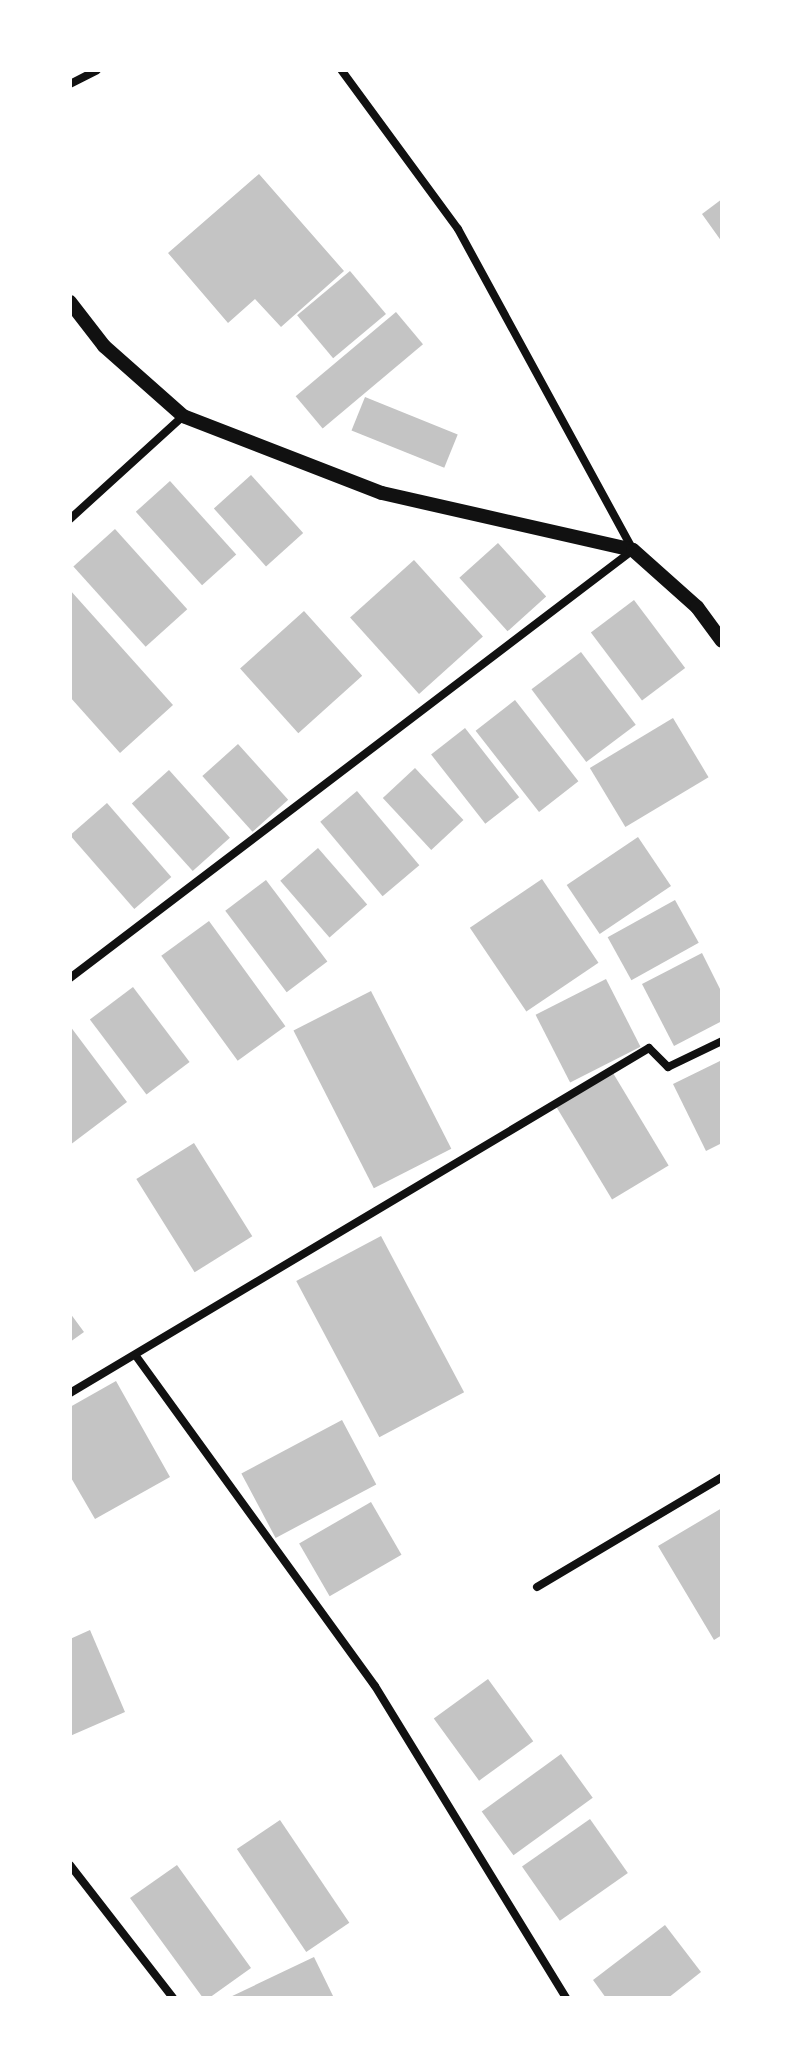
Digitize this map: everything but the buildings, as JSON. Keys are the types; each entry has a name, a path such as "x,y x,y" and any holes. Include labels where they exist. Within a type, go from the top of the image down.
{"street":[{"path":"70,84 97,70"},
{"path":"341,70 458,229 633,550 697,607 722,641"},
{"path":"70,302 104,346 183,416 382,493 633,550"},
{"path":"70,519 183,416"},
{"path":"70,978 633,550"},
{"path":"70,1393 649,1048 668,1067 722,1041"},
{"path":"136,1356 375,1686 566,1998"},
{"path":"537,1587 722,1477"},
{"path":"70,1865 173,1998"}]}
